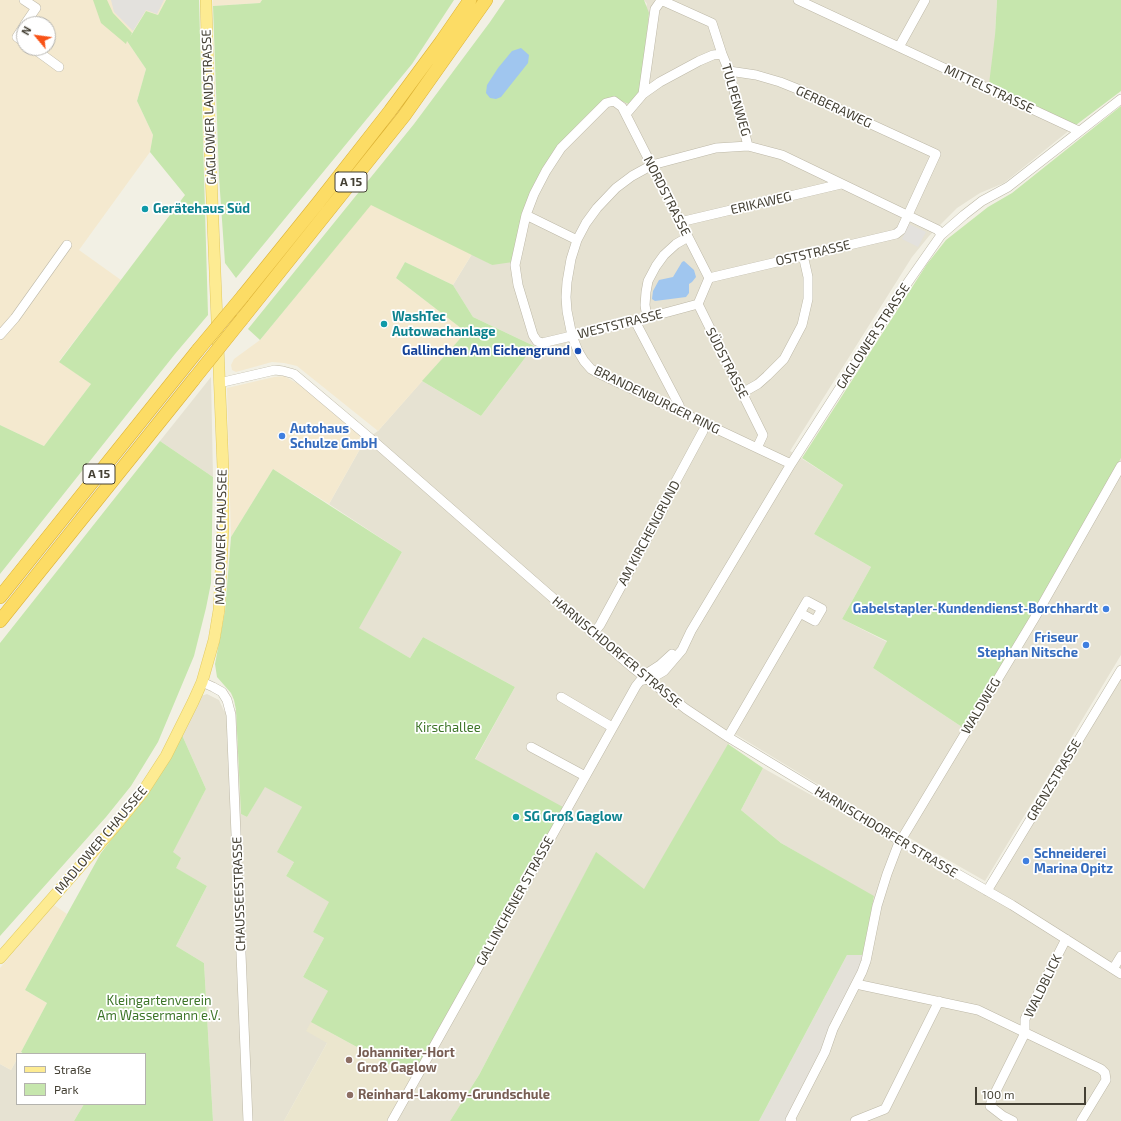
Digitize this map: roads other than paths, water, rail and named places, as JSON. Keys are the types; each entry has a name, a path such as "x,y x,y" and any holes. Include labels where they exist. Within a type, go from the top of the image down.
{"highway":[{"name":"A 15","path":"0,597 318,203 442,42 470,0"},
{"name":"A 15","path":"0,621 404,116 486,0"}],"main road":[{"name":"GAGLOWER LANDSTRASSE","path":"206,0 210,149 220,383"},
{"name":"MADLOWER CHAUSSEE","path":"0,958 118,824 142,793 166,756 202,682 214,640 222,580 224,529 220,383"}],"street":[{"path":"24,0 36,8 31,16"},
{"name":"MITTELSTRASSE","path":"798,0 1079,131"},
{"path":"899,47 925,0"},
{"name":"TULPENWEG","path":"643,94 656,9 660,2 663,1 712,23 729,72 748,146"},
{"name":"TULPENWEG","path":"626,114 643,94 660,82 699,61 713,55 722,54"},
{"path":"43,56 59,67"},
{"name":"GERBERAWEG","path":"729,72 756,75 780,82 805,92 936,154"},
{"name":"GAGLOWER STRASSE","path":"642,680 669,658 691,631 791,464 906,285 941,235 982,201 1008,187 1121,99"},
{"path":"577,240 526,215 534,194 560,148 606,103 614,101 618,103 626,114"},
{"name":"NORDSTRASSE","path":"626,114 709,278"},
{"name":"BRANDENBURGER RING","path":"791,464 602,375 591,369 584,361 572,336 566,297 571,259 577,240 586,223 616,188 632,176 652,165 716,148 748,146 782,156 938,230 941,235"},
{"name":"OSTSTRASSE","path":"709,278 896,234 900,231 936,154"},
{"name":"ERIKAWEG","path":"680,222 841,184"},
{"name":"WESTSTRASSE","path":"526,215 515,265 518,285 533,335 542,343 635,321 698,304"},
{"path":"647,318 645,305 648,281 664,255 676,244 688,237"},
{"path":"0,335 15,318 67,245"},
{"path":"742,393 762,380 784,359 802,325 808,299 808,277 803,256"},
{"path":"698,304 709,278"},
{"name":"SÜDSTRASSE","path":"698,304 763,435 757,448"},
{"path":"635,321 679,405 681,412"},
{"name":"HARNISCHDORFER STRASSE","path":"220,383 276,370 294,374 377,444 593,634 642,680 728,737 1117,971"},
{"name":"AM KIRCHENGRUND","path":"593,634 600,625 663,509 669,494 703,431"},
{"name":"WALDWEG","path":"792,1121 790,1120 825,1052 833,1029 866,961 877,906 900,841 1034,619 1121,466"},
{"path":"728,737 800,613"},
{"name":"GRENZSTRASSE","path":"986,891 1121,670"},
{"name":"GALLINCHENER STRASSE","path":"392,1121 612,727 636,686 642,680"},
{"name":"CHAUSSEESTRASSE","path":"202,682 222,692 227,700 231,715 248,1121"},
{"path":"561,697 612,727"},
{"path":"531,747 585,776"},
{"name":"WALDBLICK","path":"1013,1121 1003,1116 990,1106 992,1099 1025,1033 1024,1019 1066,939"},
{"path":"1117,971 1121,956"},
{"name":"WALDBLICK","path":"856,984 978,1010 1101,1069 1105,1073 1106,1080 1080,1121"},
{"path":"855,1121 885,1109 939,1001"}],"water":[{"path":"521,48 529,55 528,63 501,97 496,99 490,98 486,93 487,85 498,68 512,51"},
{"path":"684,261 694,270 696,277 689,284 689,293 686,297 655,301 652,299 653,291 659,280 673,277"}],"place":[{"name":"Gerätehaus Süd","path":"145,209"},
{"name":"WashTec Autowachanlage","path":"384,324"},
{"name":"Gallinchen Am Eichengrund","path":"578,351"},
{"name":"Autohaus Schulze GmbH","path":"282,436"},
{"name":"Gabelstapler-Kundendienst-Borchhardt","path":"1106,609"},
{"name":"Friseur Stephan Nitsche","path":"1086,645"},
{"name":"SG Groß Gaglow","path":"516,817"},
{"name":"Schneiderei Marina Opitz","path":"1026,861"},
{"name":"Johanniter-Hort Groß Gaglow","path":"349,1060"},
{"name":"Reinhard-Lakomy-Grundschule","path":"350,1095"}],"park label":[{"name":"Kirschallee","path":"448,728"},
{"name":"Kleingartenverein Am Wassermann e.V.","path":"159,1008"}]}
